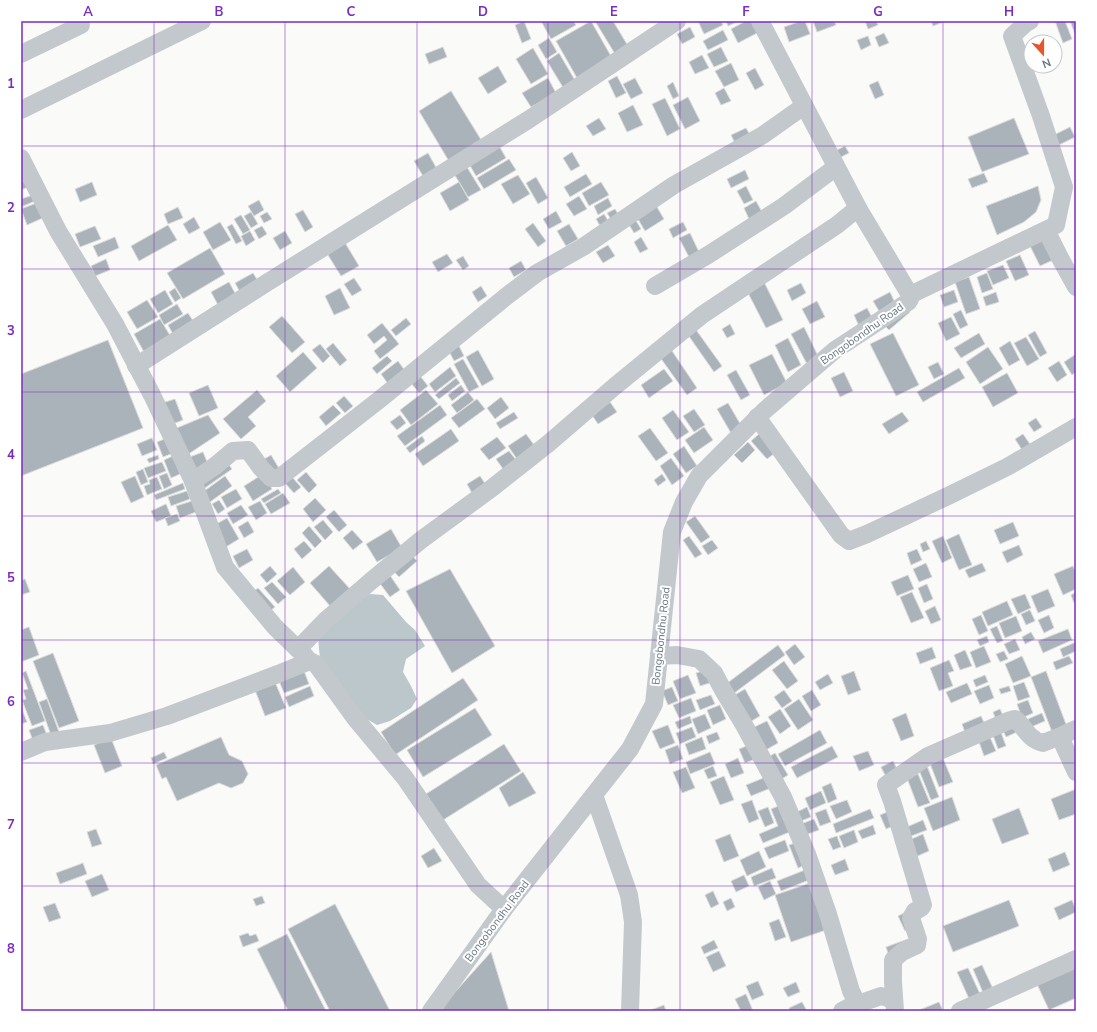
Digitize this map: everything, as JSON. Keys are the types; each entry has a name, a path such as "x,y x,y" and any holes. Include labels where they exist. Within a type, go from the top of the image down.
{"street":[{"path":"21,110 202,21"},
{"path":"136,366 528,120 677,21"},
{"name":"Bongobondhu Road","path":"431,1011 504,910 630,749 654,704 672,532 684,502 699,476 757,417 836,350 908,302 910,299 910,295 858,208 760,21"},
{"name":"Bongobondhu Road","path":"910,295 1056,226 1064,187 1041,116 1012,36 1030,21"},
{"path":"21,54 81,25"},
{"path":"193,481 233,450 248,450 261,468 271,478 279,478 537,273 583,246 674,185 763,135 804,106"},
{"path":"21,158 58,231 115,324 136,366 193,481 225,567 275,627 304,655 316,664 355,718 405,778 478,885 504,910"},
{"path":"655,286 708,255 784,206 836,167"},
{"path":"21,752 45,742 110,733 167,716 304,655 326,620 371,580 420,540 492,488 550,443 614,386 702,315 837,226 858,208"},
{"path":"1046,230 1076,287"},
{"path":"757,417 841,535 849,541 867,534 1007,467 1076,427"},
{"path":"659,656 677,655 699,659 714,673 743,723 783,797 807,854 828,914 851,990 850,1007 880,996 895,1005"},
{"path":"895,1005 893,960 902,952 917,945 918,939 911,918 915,911 921,908 923,904 886,785 928,756 1015,719 1034,740 1043,743 1076,729"},
{"path":"1060,737 1076,772"},
{"path":"594,795 629,895 633,922 630,1011"},
{"path":"960,1011 1076,959"}],"shaded area":[{"path":"370,594 383,595 406,622 415,630 425,646 406,659 403,672 417,699 411,708 390,721 377,725 365,718 320,659 318,638 362,597"}],"building":[{"path":"524,21 531,39 522,43 515,25"},
{"path":"541,21 573,21 576,25 551,39"},
{"path":"591,21 612,58 577,78 556,41"},
{"path":"595,21 613,21 628,46 615,54"},
{"path":"698,21 721,21 723,25 704,34"},
{"path":"726,21 739,21 728,26"},
{"path":"746,21 753,21 759,32 738,43 731,29"},
{"path":"805,21 810,34 789,42 784,27"},
{"path":"813,21 834,21 836,25 817,32"},
{"path":"865,21 876,21 878,25 868,29"},
{"path":"931,21 946,21 933,26"},
{"path":"1055,21 1065,21 1072,39 1063,43 1063,34 1060,34"},
{"path":"1070,21 1076,21 1075,34"},
{"path":"690,27 695,37 682,44 677,34"},
{"path":"723,30 728,40 708,50 703,41"},
{"path":"884,33 889,43 879,47 875,37"},
{"path":"868,36 871,45 861,50 857,40"},
{"path":"549,38 557,52 546,59 538,45"},
{"path":"443,47 447,57 429,64 425,54"},
{"path":"721,47 728,61 714,67 707,54"},
{"path":"533,48 548,74 531,84 516,59"},
{"path":"559,53 576,82 564,89 547,61"},
{"path":"702,55 709,68 695,74 689,62"},
{"path":"731,63 739,80 724,87 715,71"},
{"path":"498,66 507,82 488,94 478,78"},
{"path":"755,68 764,85 755,90 746,73"},
{"path":"617,76 626,93 616,98 608,81"},
{"path":"548,78 556,93 531,107 522,93"},
{"path":"635,78 643,93 631,99 623,84"},
{"path":"878,81 884,95 875,99 869,85"},
{"path":"673,82 679,96 673,99 667,86"},
{"path":"724,88 731,101 721,105 715,93"},
{"path":"451,91 483,143 450,163 419,111"},
{"path":"688,97 700,121 685,129 673,105"},
{"path":"665,98 680,129 667,136 652,104"},
{"path":"633,105 643,125 627,132 618,113"},
{"path":"599,118 606,129 593,136 586,126"},
{"path":"1014,118 1029,154 982,172 968,137"},
{"path":"1070,127 1075,137 1055,147 1050,137"},
{"path":"746,128 751,137 736,145 731,135"},
{"path":"498,144 506,158 476,176 468,162"},
{"path":"845,146 849,153 839,158 835,151"},
{"path":"572,152 580,166 571,171 563,158"},
{"path":"428,153 437,169 423,176 414,161"},
{"path":"509,159 516,170 484,189 477,178"},
{"path":"465,164 481,190 468,197 453,172"},
{"path":"21,169 28,187 21,190"},
{"path":"745,170 749,179 731,188 727,179"},
{"path":"984,173 988,182 972,188 968,179"},
{"path":"586,174 592,184 570,197 564,187"},
{"path":"518,175 530,194 513,204 501,184"},
{"path":"536,177 548,198 538,204 526,183"},
{"path":"92,182 97,195 80,202 75,189"},
{"path":"459,182 469,200 450,211 440,193"},
{"path":"601,182 609,195 589,206 582,193"},
{"path":"746,186 753,200 744,204 737,191"},
{"path":"1038,186 1041,200 1036,212 1024,222 997,235 986,206"},
{"path":"33,195 35,201 21,207 21,199"},
{"path":"579,196 587,209 574,216 566,204"},
{"path":"608,198 612,206 598,215 594,206"},
{"path":"259,200 264,210 254,216 248,206"},
{"path":"756,201 762,212 749,219 744,208"},
{"path":"39,202 45,217 27,225 21,209"},
{"path":"654,202 664,219 645,231 635,214"},
{"path":"178,207 183,218 168,224 164,214"},
{"path":"615,209 620,217 612,221 607,213"},
{"path":"303,210 313,227 305,232 295,214"},
{"path":"556,211 562,222 549,229 543,219"},
{"path":"251,212 258,224 251,228 244,216"},
{"path":"267,212 272,219 264,223 260,216"},
{"path":"604,214 610,224 602,229 596,219"},
{"path":"241,215 250,230 243,234 234,219"},
{"path":"194,217 200,228 189,234 183,224"},
{"path":"635,219 641,229 634,233 628,223"},
{"path":"220,222 231,240 213,250 203,232"},
{"path":"683,222 687,230 673,238 669,229"},
{"path":"533,223 546,241 538,247 525,229"},
{"path":"232,224 242,241 236,244 227,227"},
{"path":"569,224 578,239 566,246 557,231"},
{"path":"168,225 177,240 139,261 131,246"},
{"path":"95,226 101,239 80,247 75,234"},
{"path":"262,226 267,234 259,239 254,230"},
{"path":"250,231 255,240 246,246 241,236"},
{"path":"285,231 292,243 280,250 273,238"},
{"path":"690,233 699,252 689,257 679,238"},
{"path":"115,237 119,248 98,257 93,246"},
{"path":"641,237 648,249 640,253 634,242"},
{"path":"1042,239 1053,260 1040,266 1030,246"},
{"path":"344,241 359,266 341,276 326,252"},
{"path":"608,245 615,256 603,263 596,252"},
{"path":"210,248 225,274 183,299 167,273"},
{"path":"447,254 453,263 438,272 432,262"},
{"path":"1020,255 1029,275 1015,281 1006,261"},
{"path":"463,256 469,266 463,270 456,260"},
{"path":"106,259 110,270 95,276 91,266"},
{"path":"521,261 526,270 514,277 509,268"},
{"path":"1003,265 1009,278 993,285 987,271"},
{"path":"253,273 258,281 240,292 235,283"},
{"path":"987,273 993,289 982,293 977,277"},
{"path":"969,277 980,309 966,314 955,282"},
{"path":"354,278 362,290 352,296 344,284"},
{"path":"229,282 236,295 218,305 211,292"},
{"path":"764,282 783,320 766,328 747,291"},
{"path":"801,283 806,293 792,301 787,290"},
{"path":"481,286 487,296 478,302 472,292"},
{"path":"175,288 181,298 175,302 169,292"},
{"path":"340,288 350,308 334,315 325,296"},
{"path":"165,290 173,304 158,313 150,299"},
{"path":"954,290 958,302 944,307 940,295"},
{"path":"890,292 895,303 879,311 873,301"},
{"path":"996,292 999,302 986,306 983,297"},
{"path":"147,300 158,317 137,329 127,312"},
{"path":"817,301 825,317 810,324 802,309"},
{"path":"177,304 183,314 164,325 159,315"},
{"path":"905,306 910,312 889,330 884,325"},
{"path":"867,308 873,319 859,326 854,315"},
{"path":"961,310 968,325 960,329 953,314"},
{"path":"188,313 195,324 174,336 168,325"},
{"path":"282,316 305,342 292,353 269,327"},
{"path":"951,317 960,334 946,341 938,323"},
{"path":"406,318 411,324 396,336 391,330"},
{"path":"160,319 171,337 144,352 134,334"},
{"path":"382,323 399,344 380,359 374,351 387,340 384,336 374,344 367,335"},
{"path":"730,324 735,334 727,338 722,329"},
{"path":"694,327 722,366 714,372 686,332"},
{"path":"804,327 819,358 807,364 791,334"},
{"path":"1035,331 1047,353 1040,357 1028,335"},
{"path":"893,333 919,385 896,396 870,344"},
{"path":"979,333 985,344 961,358 954,348"},
{"path":"1026,337 1039,359 1027,366 1014,343"},
{"path":"788,338 801,365 788,372 775,345"},
{"path":"108,340 143,428 21,476 21,374"},
{"path":"1010,341 1020,360 1009,366 999,348"},
{"path":"333,343 347,360 340,366 326,349"},
{"path":"320,344 330,356 323,363 312,350"},
{"path":"668,345 697,388 687,395 657,353"},
{"path":"459,346 464,356 454,361 449,351"},
{"path":"988,347 1003,369 980,384 966,362"},
{"path":"478,350 494,379 482,386 466,357"},
{"path":"303,352 317,368 290,392 276,376"},
{"path":"772,354 787,383 764,395 749,365"},
{"path":"1076,354 1076,372 1072,375 1064,362"},
{"path":"387,356 392,361 377,374 372,368"},
{"path":"463,359 479,387 469,392 454,364"},
{"path":"398,361 408,375 391,388 381,374"},
{"path":"1059,361 1067,375 1057,382 1048,368"},
{"path":"938,362 944,374 934,379 928,367"},
{"path":"450,367 456,376 435,392 429,384"},
{"path":"959,368 965,378 923,402 917,392"},
{"path":"664,369 673,381 649,398 641,385"},
{"path":"736,370 750,395 741,400 727,375"},
{"path":"417,372 428,386 419,393 408,379"},
{"path":"844,372 853,391 840,397 831,378"},
{"path":"1007,373 1018,393 993,407 982,387"},
{"path":"456,378 460,383 439,399 435,395"},
{"path":"208,385 218,408 199,416 189,393"},
{"path":"461,385 465,391 452,401 448,395"},
{"path":"257,390 266,401 248,417 256,426 241,439 223,419"},
{"path":"426,390 438,404 411,425 400,410"},
{"path":"468,392 474,400 457,413 451,405"},
{"path":"344,396 353,406 345,413 336,403"},
{"path":"501,397 509,408 495,419 487,408"},
{"path":"175,399 183,420 170,425 162,403"},
{"path":"477,399 485,409 459,428 451,418"},
{"path":"610,402 617,412 598,424 592,415"},
{"path":"728,403 742,427 731,433 717,409"},
{"path":"333,405 341,413 326,426 319,417"},
{"path":"440,405 447,415 405,446 397,436"},
{"path":"694,409 705,425 694,432 683,416"},
{"path":"673,410 689,432 677,440 662,418"},
{"path":"514,412 518,418 500,429 496,423"},
{"path":"902,412 909,421 889,434 882,424"},
{"path":"208,415 220,433 184,457 172,430"},
{"path":"400,415 406,423 397,430 390,422"},
{"path":"1036,418 1042,427 1034,432 1028,423"},
{"path":"704,427 713,440 694,453 685,440"},
{"path":"650,428 668,453 656,461 638,436"},
{"path":"451,429 459,441 423,466 415,454"},
{"path":"526,434 537,449 519,462 508,446"},
{"path":"759,434 775,453 767,459 751,441"},
{"path":"1023,434 1032,447 1024,453 1015,439"},
{"path":"422,436 425,441 410,453 406,448"},
{"path":"497,437 506,448 489,460 480,449"},
{"path":"152,438 157,450 142,456 137,444"},
{"path":"167,438 173,453 163,457 157,442"},
{"path":"748,442 755,450 742,463 734,455"},
{"path":"684,446 697,466 686,473 673,454"},
{"path":"509,451 516,460 503,469 496,459"},
{"path":"203,452 210,469 195,475 187,458"},
{"path":"158,455 159,459 149,463 147,459"},
{"path":"271,455 280,470 270,476 261,461"},
{"path":"173,456 180,474 171,478 164,460"},
{"path":"671,458 684,476 672,485 660,466"},
{"path":"226,461 232,469 202,490 196,482"},
{"path":"162,462 166,471 148,478 144,468"},
{"path":"143,469 148,482 141,485 136,472"},
{"path":"306,472 317,485 309,493 297,480"},
{"path":"167,473 172,485 164,489 159,476"},
{"path":"263,474 272,489 253,501 244,486"},
{"path":"662,474 666,480 658,486 654,480"},
{"path":"135,476 144,497 131,503 121,482"},
{"path":"225,476 232,486 210,502 203,492"},
{"path":"291,476 301,487 294,493 284,482"},
{"path":"480,476 486,485 472,493 467,484"},
{"path":"157,477 162,489 147,495 144,486 150,484 149,480"},
{"path":"183,483 185,489 156,500 154,495"},
{"path":"236,489 242,499 227,508 221,497"},
{"path":"278,489 281,493 264,503 261,499"},
{"path":"187,491 190,499 171,506 168,497"},
{"path":"283,493 290,503 271,514 265,504"},
{"path":"315,498 326,510 313,522 303,509"},
{"path":"219,500 225,509 218,514 212,504"},
{"path":"192,501 196,512 180,518 176,506"},
{"path":"260,501 267,513 256,520 248,507"},
{"path":"166,504 171,516 156,522 151,511"},
{"path":"241,505 248,515 233,524 227,513"},
{"path":"334,510 347,525 339,532 326,517"},
{"path":"177,514 180,521 168,526 165,518"},
{"path":"695,516 710,537 701,543 686,522"},
{"path":"227,518 239,539 224,548 211,527"},
{"path":"323,520 333,532 325,540 314,527"},
{"path":"248,521 254,532 244,538 238,527"},
{"path":"1013,522 1019,536 1000,544 994,530"},
{"path":"309,526 322,541 315,548 302,533"},
{"path":"391,529 402,548 377,562 366,544"},
{"path":"352,530 363,542 353,550 343,538"},
{"path":"959,534 972,565 959,570 946,540"},
{"path":"689,536 702,554 695,558 683,540"},
{"path":"943,536 952,558 942,563 932,541"},
{"path":"712,540 718,548 708,555 702,546"},
{"path":"304,541 312,550 302,559 294,549"},
{"path":"926,541 930,549 923,552 920,544"},
{"path":"1019,545 1023,555 1007,563 1002,552"},
{"path":"247,549 253,560 239,568 233,556"},
{"path":"917,549 922,560 911,565 907,553"},
{"path":"409,552 417,561 399,577 390,567"},
{"path":"926,563 932,577 919,582 913,569"},
{"path":"982,563 986,571 969,578 965,570"},
{"path":"270,566 277,574 267,583 260,575"},
{"path":"329,566 351,590 331,607 310,583"},
{"path":"1073,566 1076,573 1076,589 1063,595 1054,574"},
{"path":"293,567 305,582 290,595 277,581"},
{"path":"450,569 495,646 452,673 406,591"},
{"path":"387,571 400,590 390,597 376,578"},
{"path":"908,575 914,589 897,596 891,582"},
{"path":"25,579 30,592 21,595 21,580"},
{"path":"272,582 286,597 278,604 264,588"},
{"path":"927,584 933,599 924,603 918,588"},
{"path":"258,588 275,607 266,614 249,595"},
{"path":"1048,589 1055,606 1038,613 1031,596"},
{"path":"912,592 924,618 911,623 900,597"},
{"path":"1076,592 1076,602 1074,603 1071,595"},
{"path":"1025,594 1031,608 1018,614 1011,599"},
{"path":"1007,601 1013,615 988,626 982,612"},
{"path":"935,606 941,620 931,624 925,611"},
{"path":"1030,610 1035,621 1026,625 1021,614"},
{"path":"981,615 988,631 979,635 972,619"},
{"path":"1049,615 1054,628 1044,633 1038,620"},
{"path":"1016,616 1022,631 1005,638 999,623"},
{"path":"997,626 1003,641 997,643 990,629"},
{"path":"29,627 39,655 21,662 21,630"},
{"path":"1068,629 1072,640 1043,653 1038,641"},
{"path":"1031,632 1035,639 1025,644 1022,637"},
{"path":"987,636 989,642 980,646 977,640"},
{"path":"1015,639 1020,650 1009,654 1004,644"},
{"path":"1076,642 1076,651 1063,657 1060,649"},
{"path":"795,644 805,657 794,665 785,652"},
{"path":"778,645 785,655 733,694 726,684"},
{"path":"984,646 991,662 976,668 970,652"},
{"path":"932,647 936,658 920,664 916,653"},
{"path":"965,650 972,666 960,670 954,655"},
{"path":"1004,651 1008,659 1000,662 996,654"},
{"path":"53,653 79,721 59,728 33,661"},
{"path":"1022,656 1031,676 1013,683 1005,664"},
{"path":"1069,656 1073,663 1056,670 1053,662"},
{"path":"949,660 954,671 948,673 953,686 939,691 930,668"},
{"path":"784,661 798,681 787,689 772,670"},
{"path":"709,669 713,682 700,686 696,673"},
{"path":"26,671 45,721 32,726 22,700 26,699 23,690 28,689 22,673"},
{"path":"304,671 309,684 284,693 279,681"},
{"path":"854,671 861,690 848,695 841,676"},
{"path":"1046,671 1067,727 1052,732 1031,677"},
{"path":"828,674 833,683 820,690 815,682"},
{"path":"688,675 696,693 680,699 673,681"},
{"path":"985,675 988,682 976,687 973,680"},
{"path":"463,678 478,700 395,755 381,732"},
{"path":"275,682 286,708 265,716 255,690"},
{"path":"1024,682 1030,697 1018,701 1013,686"},
{"path":"967,683 972,694 951,703 946,692"},
{"path":"989,685 994,698 980,704 974,691"},
{"path":"310,686 314,696 289,707 285,697"},
{"path":"1009,686 1011,691 1001,694 999,689"},
{"path":"672,687 678,701 668,705 662,691"},
{"path":"745,689 760,716 748,723 733,696"},
{"path":"784,690 792,701 782,708 774,697"},
{"path":"812,690 821,705 811,711 802,696"},
{"path":"711,695 715,704 700,710 696,700"},
{"path":"691,698 696,711 679,718 673,705"},
{"path":"47,699 59,732 51,735 39,702"},
{"path":"799,699 813,720 798,730 784,709"},
{"path":"1028,700 1033,713 1022,718 1017,704"},
{"path":"720,705 726,719 713,725 707,710"},
{"path":"21,707 27,722 21,724"},
{"path":"475,708 492,735 423,777 407,750"},
{"path":"780,709 791,726 780,734 768,717"},
{"path":"1000,709 1006,722 998,725 993,712"},
{"path":"906,713 914,736 901,741 892,719"},
{"path":"1042,713 1045,721 1031,727 1028,719"},
{"path":"705,714 711,728 698,734 692,719"},
{"path":"690,716 692,723 678,729 675,722"},
{"path":"981,716 986,727 966,735 962,724"},
{"path":"767,721 778,743 764,751 752,728"},
{"path":"1012,722 1017,732 1006,737 1001,726"},
{"path":"43,725 48,738 34,743 29,730"},
{"path":"668,725 675,743 660,749 652,731"},
{"path":"692,727 696,737 680,744 676,733"},
{"path":"999,727 1006,746 998,749 991,730"},
{"path":"820,730 827,743 785,766 778,754"},
{"path":"717,732 720,739 709,744 706,736"},
{"path":"989,735 996,751 984,756 978,739"},
{"path":"221,737 229,755 242,761 248,774 243,783 231,788 219,783 177,801 166,777 162,779 156,765"},
{"path":"702,737 706,749 689,755 685,744"},
{"path":"111,738 122,766 105,773 94,745"},
{"path":"504,744 521,771 443,820 426,794"},
{"path":"752,744 758,758 745,763 739,749"},
{"path":"678,745 683,759 670,764 665,750"},
{"path":"832,746 838,757 797,778 791,767"},
{"path":"868,751 874,765 859,771 853,756"},
{"path":"164,752 167,758 153,764 151,758"},
{"path":"710,752 715,764 690,774 686,762"},
{"path":"775,753 788,775 780,780 767,758"},
{"path":"942,756 953,782 939,787 929,761"},
{"path":"738,758 744,773 731,778 725,764"},
{"path":"893,761 899,773 887,779 881,767"},
{"path":"713,766 717,776 708,779 704,770"},
{"path":"927,766 939,797 931,800 919,770"},
{"path":"686,767 695,788 682,793 673,772"},
{"path":"523,772 536,793 509,807 499,788"},
{"path":"918,774 930,803 918,807 907,778"},
{"path":"724,776 734,800 720,805 710,782"},
{"path":"766,777 771,788 751,796 746,785"},
{"path":"831,783 837,799 828,803 822,787"},
{"path":"1076,789 1076,814 1059,820 1051,799"},
{"path":"821,791 826,803 810,810 805,798"},
{"path":"952,797 960,820 933,831 924,808"},
{"path":"752,800 759,819 749,823 741,804"},
{"path":"847,800 852,812 836,819 830,806"},
{"path":"781,805 792,831 763,843 759,834 778,826 771,809"},
{"path":"768,807 774,823 765,827 758,811"},
{"path":"807,807 811,817 801,821 797,812"},
{"path":"1019,808 1029,834 1002,844 992,819"},
{"path":"826,809 831,822 820,826 815,813"},
{"path":"870,809 874,818 836,833 833,824"},
{"path":"892,810 898,824 886,829 880,815"},
{"path":"814,819 819,830 805,835 801,824"},
{"path":"923,820 927,830 906,838 902,829"},
{"path":"873,825 876,834 862,839 858,831"},
{"path":"96,829 102,844 92,847 87,832"},
{"path":"854,830 858,842 844,848 839,836"},
{"path":"730,834 739,856 724,862 715,840"},
{"path":"923,834 929,851 913,858 907,841"},
{"path":"837,836 841,847 833,850 828,839"},
{"path":"785,840 789,851 769,859 764,848"},
{"path":"795,843 805,865 798,868 789,845"},
{"path":"434,848 442,861 428,868 421,856"},
{"path":"759,851 766,867 747,876 740,860"},
{"path":"1065,852 1070,865 1053,872 1048,859"},
{"path":"845,859 849,870 835,875 831,865"},
{"path":"83,863 87,874 60,884 56,873"},
{"path":"772,868 776,878 754,886 751,877"},
{"path":"805,870 809,880 781,891 777,881"},
{"path":"102,874 109,890 92,897 85,881"},
{"path":"744,875 749,886 736,892 731,881"},
{"path":"770,881 776,894 764,900 758,887"},
{"path":"810,883 826,930 791,942 775,895"},
{"path":"713,891 719,904 711,908 705,895"},
{"path":"262,896 265,903 256,906 253,899"},
{"path":"731,898 735,907 727,911 723,902"},
{"path":"1009,900 1019,926 953,952 943,926"},
{"path":"1072,900 1076,912 1059,920 1054,908"},
{"path":"55,903 61,918 49,922 43,907"},
{"path":"335,904 390,1011 330,1011 288,929"},
{"path":"904,913 911,928 905,931 898,916"},
{"path":"779,919 786,937 775,941 769,923"},
{"path":"248,933 250,936 256,934 259,941 243,947 239,936"},
{"path":"287,934 326,1011 288,1011 257,949"},
{"path":"908,939 910,945 888,953 886,947"},
{"path":"714,940 718,948 704,954 701,947"},
{"path":"719,951 726,966 713,972 706,957"},
{"path":"491,952 509,1011 438,1011"},
{"path":"1076,963 1076,998 1049,1010 1036,982"},
{"path":"982,965 994,991 984,995 973,969"},
{"path":"968,968 981,996 970,1001 957,972"},
{"path":"758,981 764,995 752,1000 746,986"},
{"path":"796,982 800,992 788,997 783,988"},
{"path":"746,994 753,1011 741,1011 735,999"},
{"path":"802,1002 807,1011 790,1011 789,1008"},
{"path":"939,1002 943,1011 917,1011"},
{"path":"664,1005 666,1011 651,1010"}]}
